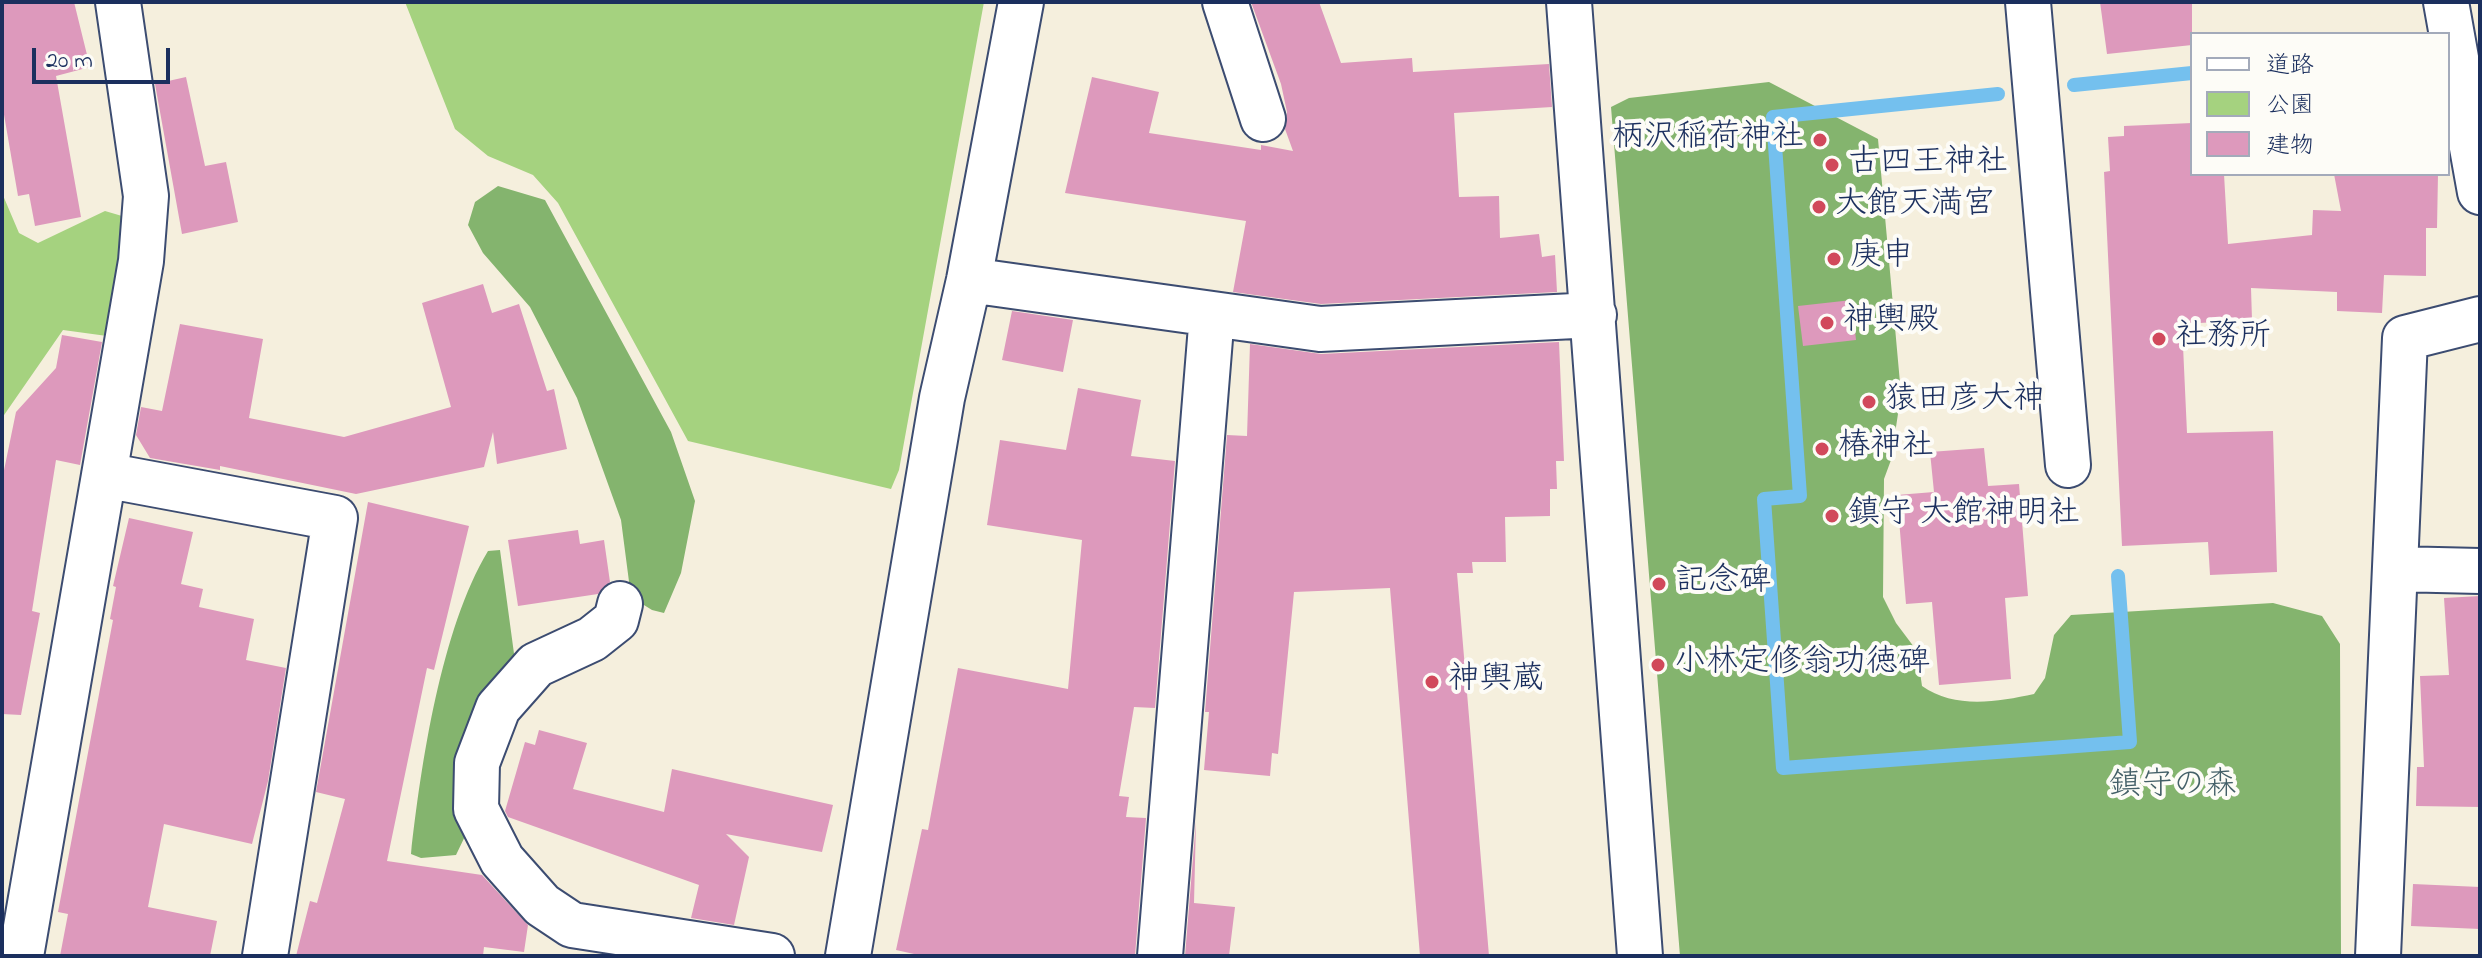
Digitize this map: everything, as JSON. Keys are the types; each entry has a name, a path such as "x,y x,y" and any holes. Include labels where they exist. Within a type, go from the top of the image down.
{"street":[{"path":"21,956 141,261 146,196 118,2"},
{"path":"848,956 942,398 969,280 1021,2"},
{"path":"1225,2 1263,119"},
{"path":"1569,2 1640,956"},
{"path":"2028,2 2068,465"},
{"path":"2446,2 2480,192"},
{"path":"969,280 1320,329 1594,315"},
{"path":"1160,956 1212,314"},
{"path":"2378,956 2405,338 2480,319"},
{"path":"104,475 335,518 265,956"},
{"path":"2395,569 2480,571"},
{"path":"620,604 616,620 592,639 536,665 498,708 477,763 476,809 502,860 542,905 572,925 772,956"}],"green space":[{"path":"405,2 984,2 899,470 891,489 688,441 558,203 533,175 488,156 455,129"},
{"name":"鎮守の森","path":"1769,82 1878,139 1901,394 1891,460 1884,479 1883,597 1896,623 1917,651 1922,686 1948,698 1976,702 2034,694 2045,678 2054,635 2071,615 2273,603 2322,616 2340,644 2341,956 1680,956 1611,107 1629,98"},
{"path":"498,186 545,200 671,432 695,501 681,573 664,613 652,610 631,597 621,520 577,398 530,307 483,253 468,225 475,202"},
{"path":"2,193 19,233 38,243 105,211 122,216 125,261 107,336 63,330 2,418"},
{"path":"500,550 515,661 468,830 456,855 421,858 411,854 415,818 427,739 446,657 472,583 488,551"}],"building":[{"path":"2,2 74,2 90,67 56,76 81,217 35,226 29,194 18,196 2,103"},
{"path":"1251,2 1319,2 1341,63 1412,58 1413,72 1549,64 1552,107 1454,113 1459,197 1499,196 1500,238 1539,234 1542,257 1555,255 1557,292 1321,304 1233,292 1246,221 1065,193 1092,77 1159,92 1149,133 1261,150 1261,145 1293,151 1285,129 1287,112 1281,84"},
{"path":"2100,2 2192,2 2190,45 2107,54"},
{"path":"186,77 205,166 226,162 238,222 182,234 155,84"},
{"path":"2190,123 2190,176 2224,176 2228,244 2312,235 2313,210 2341,211 2334,176 2438,176 2437,228 2426,228 2426,276 2384,275 2382,313 2337,311 2337,292 2251,288 2252,320 2182,324 2187,433 2273,431 2277,572 2210,575 2208,542 2122,546 2104,172 2110,171 2108,137 2124,136 2124,126"},
{"path":"483,284 492,313 519,304 547,391 554,389 567,449 497,464 493,432 484,467 356,494 220,466 220,470 150,458 136,435 141,407 162,411 180,324 263,339 249,418 344,437 451,407 422,303"},
{"name":"神輿殿","path":"1852,300 1856,340 1803,346 1798,306"},
{"path":"1012,311 1073,320 1063,372 1002,360"},
{"path":"62,335 102,342 80,465 56,460 32,611 40,613 21,715 2,714 2,480 16,412 56,368"},
{"path":"1559,342 1564,461 1556,461 1557,489 1550,489 1550,516 1505,517 1506,562 1472,562 1473,573 1457,573 1489,956 1420,956 1390,588 1294,592 1278,754 1272,753 1270,776 1204,770 1209,712 1205,712 1227,435 1247,436 1250,344 1321,354"},
{"path":"1078,388 1141,400 1131,456 1175,461 1155,708 1134,707 1119,796 1129,797 1126,817 1146,818 1135,956 923,956 896,950 922,829 928,830 958,668 1068,689 1082,540 987,525 1000,440 1066,450"},
{"path":"1984,448 1988,486 2019,484 2028,596 2005,598 2011,679 1939,685 1932,602 1906,604 1897,495 1934,492 1930,452"},
{"path":"368,502 469,526 434,670 427,668 387,861 482,875 528,925 524,952 484,947 483,956 296,956 310,901 317,903 345,799 316,792"},
{"path":"129,518 193,532 181,584 203,589 199,607 254,619 246,660 286,668 268,781 252,844 164,824 148,907 217,921 210,956 60,956 68,914 58,912 113,620 110,619 116,587 113,586"},
{"path":"578,530 580,544 604,540 610,582 598,594 518,606 508,540"},
{"path":"2480,596 2480,807 2416,806 2417,767 2424,767 2420,676 2449,675 2444,598"},
{"path":"539,730 587,743 573,789 664,812 672,769 833,805 822,852 726,834 749,857 734,925 691,918 699,885 508,817 505,811 525,742 535,745"},
{"path":"1196,821 1194,903 1235,907 1229,956 1185,956"},
{"path":"2413,884 2480,887 2480,929 2411,926"}],"waterway":[{"path":"2074,85 2190,73"},
{"path":"1998,94 1773,117 1800,496 1764,499 1783,768 2130,742 2118,576"}],"place":[{"name":"柄沢稲荷神社","path":"1820,140"},
{"name":"古四王神社","path":"1832,165"},
{"name":"大館天満宮","path":"1819,207"},
{"name":"庚申","path":"1834,259"},
{"name":"神輿殿","path":"1827,323"},
{"name":"社務所","path":"2159,339"},
{"name":"猿田彦大神","path":"1869,402"},
{"name":"椿神社","path":"1822,449"},
{"name":"鎮守 大館神明社","path":"1832,516"},
{"name":"記念碑","path":"1659,584"},
{"name":"小林定修翁功徳碑","path":"1658,665"},
{"name":"神輿蔵","path":"1432,682"}]}
